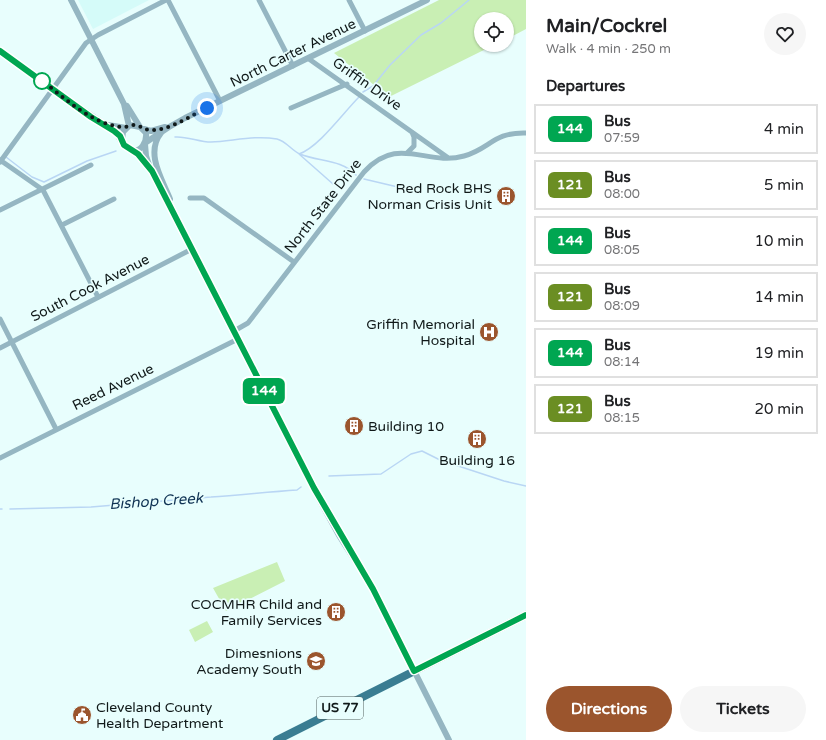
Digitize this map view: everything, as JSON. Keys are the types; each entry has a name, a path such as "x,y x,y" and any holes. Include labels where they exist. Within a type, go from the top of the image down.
{"main road":[{"name":"US 77","path":"277,740 526,615"}],"street":[{"path":"71,0 124,104 142,128 146,138 146,156 180,227 314,488 373,589 449,740"},
{"path":"98,297 62,225 42,190 1,160 91,39 167,0 220,101"},
{"path":"259,0 293,66"},
{"path":"348,0 365,31"},
{"name":"North Carter Avenue","path":"145,143 169,127 220,101 427,0"},
{"path":"0,51 114,131 126,148 133,150 141,148 145,143"},
{"name":"Griffin Drive","path":"309,58 410,129 448,158"},
{"path":"291,108 347,84"},
{"path":"122,142 121,136 127,127 124,104"},
{"path":"102,123 127,127 136,125 142,128"},
{"name":"North Carter Avenue","path":"142,128 151,131 169,127"},
{"path":"407,153 414,146 414,137 410,129"},
{"path":"163,131 156,143 154,160 180,227"},
{"name":"North State Drive","path":"234,331 248,323 372,163 383,156 407,153 448,158 461,157 470,154 506,134 526,133"},
{"path":"133,150 152,171"},
{"path":"0,210 91,165"},
{"path":"190,198 204,198 294,262"},
{"path":"62,225 114,199"},
{"name":"South Cook Avenue","path":"0,348 192,249"},
{"path":"0,319 56,429"},
{"name":"Reed Avenue","path":"0,458 238,339"}],"shaded area":[{"path":"78,0 149,0 93,29"}],"green space":[{"path":"439,0 526,0 526,29 514,35 514,12 474,12 474,52 480,52 389,97 334,53"},
{"path":"277,562 285,581 226,611 213,588"},
{"path":"207,621 213,632 195,642 189,630"}],"waterway":[{"path":"363,92 373,86 390,65 421,35 441,23 469,0"},
{"path":"333,184 299,154 307,150 323,137 359,97"},
{"path":"175,137 184,137 211,142 252,138 277,139 300,154 307,157 337,163 344,166 356,175"},
{"path":"6,157 32,177 44,182 87,161 116,151"},
{"path":"364,179 402,188"},
{"name":"Bishop Creek","path":"329,476 381,474 411,454 422,451 440,460 504,481 526,486"},
{"name":"Bishop Creek","path":"10,509 91,507 175,500 184,501 207,497 297,490 301,487"}],"bus line":[{"name":"144","path":"0,51 91,117 114,131 120,136 126,148 133,150 138,154 152,171 314,488 340,537 373,589 414,671 526,615"}],"place":[{"name":"Red Rock BHS Norman Crisis Unit","path":"506,196"},
{"name":"Griffin Memorial Hospital","path":"489,332"},
{"name":"Building 10","path":"354,426"},
{"name":"Building 16","path":"477,439"},
{"name":"COCMHR Child and Family Services","path":"336,612"},
{"name":"Dimesnions Academy South","path":"316,661"},
{"name":"Cleveland County Health Department","path":"82,715"}],"route":[{"path":"42,81 41,80 91,117 102,123 126,128 136,125 151,131 158,130 169,127 207,108"}]}
